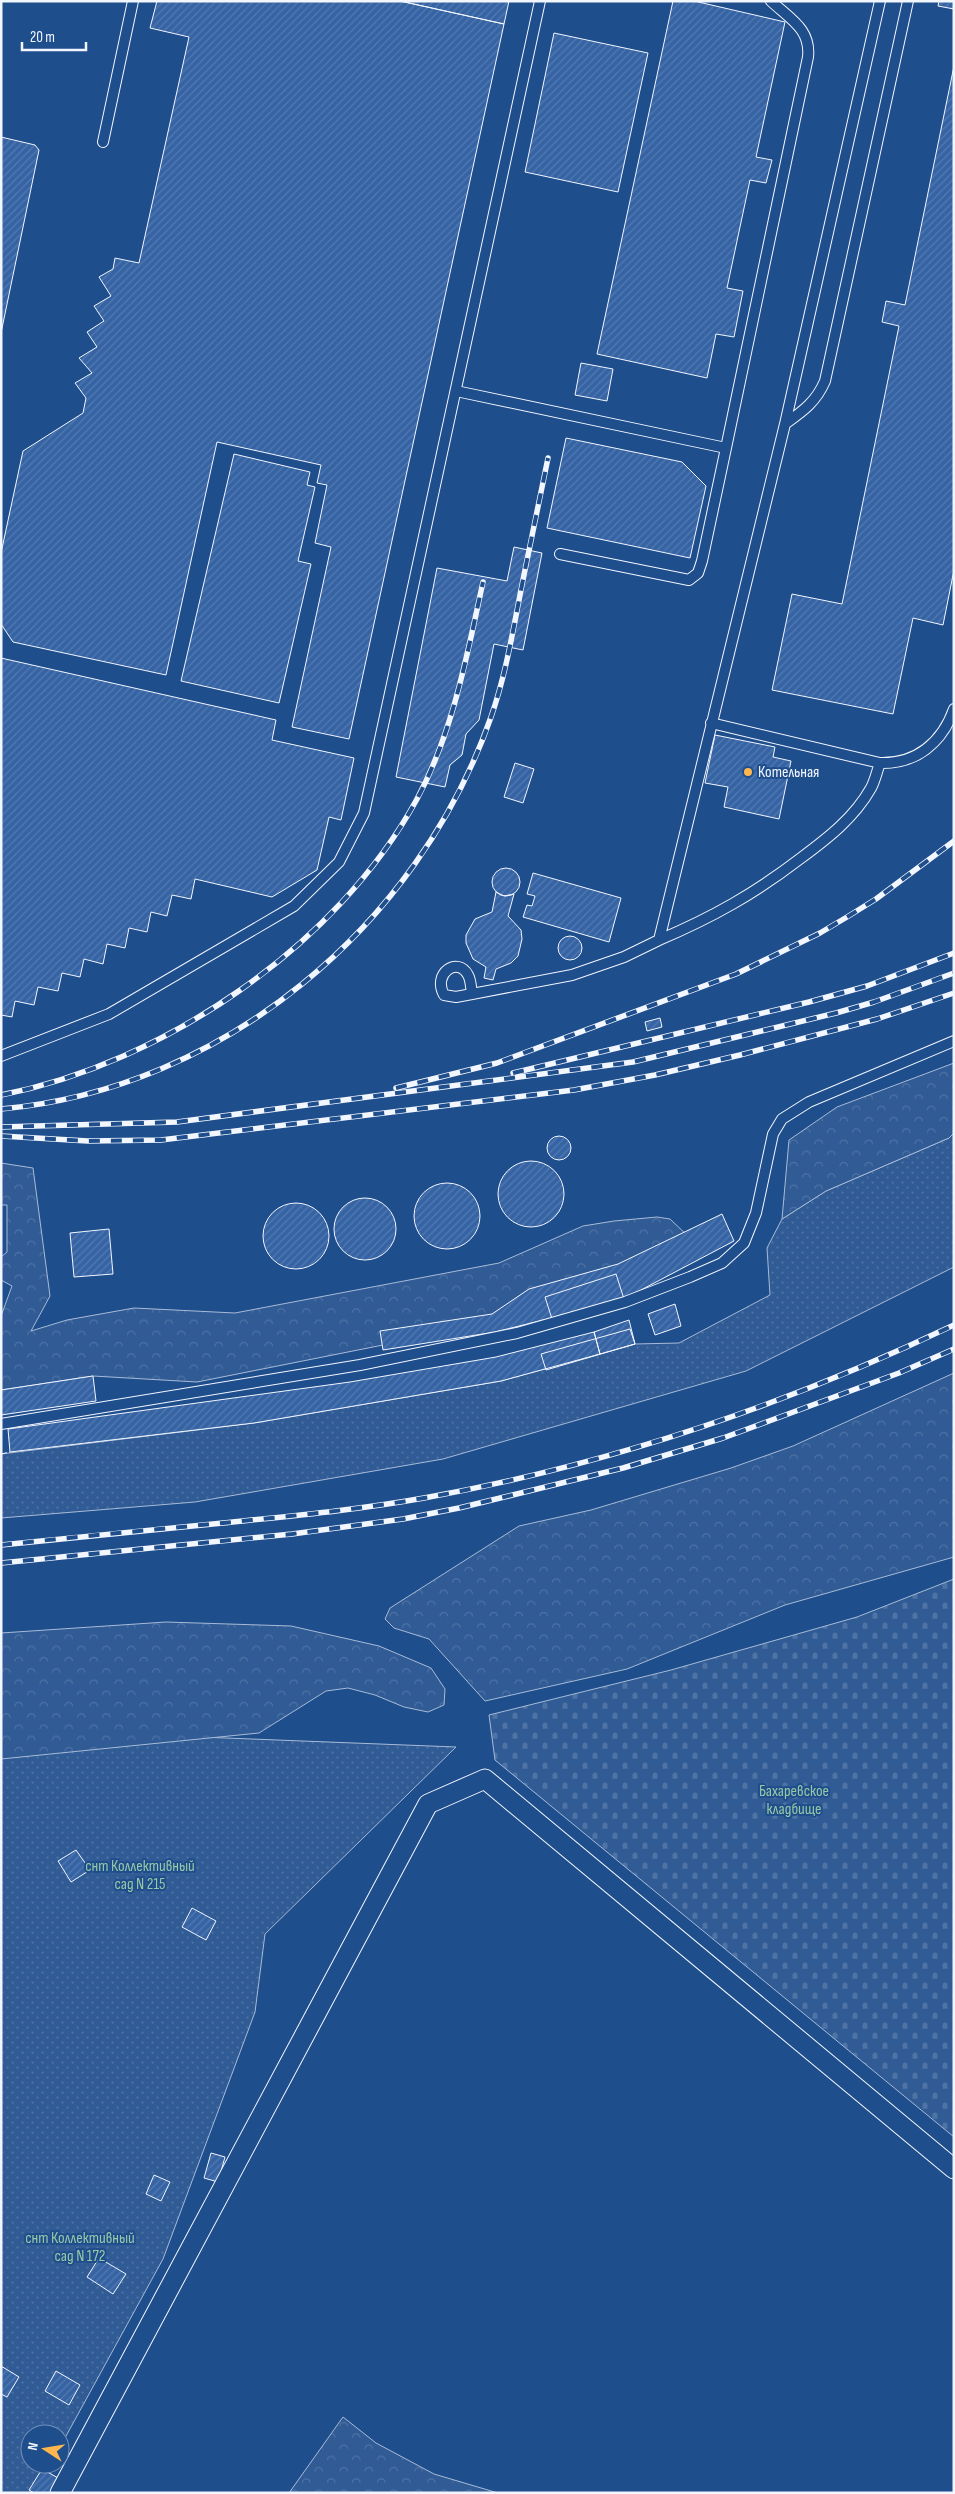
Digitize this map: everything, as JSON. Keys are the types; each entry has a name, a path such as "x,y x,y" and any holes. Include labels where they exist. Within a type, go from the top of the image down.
{"street":[{"path":"60,2493 428,1804 485,1779 954,2169"}],"lane":[{"path":"103,142 133,1"},
{"path":"1,1056 109,1014 240,940 294,906 339,862 364,813 540,1"},
{"path":"560,554 689,580 698,573 726,448 810,44 807,35 771,1"},
{"path":"658,940 785,424 880,1"},
{"path":"785,424 808,408 818,396 825,382 908,1"},
{"path":"456,391 726,448"},
{"path":"710,723 880,763 901,762 931,746 943,732 954,709"},
{"path":"472,994 572,975 624,957 732,906 761,889 827,839 859,808 872,787 880,763"},
{"path":"1,1424 360,1365 517,1333 626,1302 722,1264 744,1243 756,1213 773,1134 782,1119 809,1102 954,1041"}],"green space":[{"path":"954,1063 954,1133 949,1138 826,1191 782,1219 789,1140 837,1107"},
{"path":"954,1133 954,1267 746,1371 443,1459 195,1502 1,1518 1,1454 254,1423 501,1381 635,1344 679,1343 770,1295 767,1248 782,1219 826,1191 949,1138"},
{"path":"1,1163 33,1168 50,1296 31,1331 67,1320 134,1308 235,1313 499,1263 583,1226 614,1221 657,1217 670,1219 690,1238 524,1317 197,1382 93,1376 1,1390 1,1316 12,1286 1,1280 1,1257 7,1252 7,1205 1,1205"},
{"path":"954,1373 954,1557 785,1605 627,1669 485,1701 429,1639 394,1628 385,1619 390,1608 519,1526 591,1510 731,1468 793,1446"},
{"name":"Бахаревское кладбище","path":"954,1579 954,2137 495,1760 489,1715 671,1670 857,1617"},
{"path":"166,1622 291,1626 379,1646 431,1668 445,1689 444,1705 428,1712 404,1707 375,1695 348,1688 326,1691 259,1733 1,1759 1,1633"},
{"name":"снт Коллективный сад N 215","path":"149,1735 456,1747 265,1934 255,2012 163,2259 70,2429 70,2424 20,2424 20,2474 45,2474 35,2493 1,2493 1,1750"},
{"path":"343,2417 376,2443 434,2474 498,2493 289,2493"}],"building":[{"path":"157,1 400,1 504,24 349,739 292,727 331,547 315,543 327,485 317,483 321,465 217,442 166,675 13,642 1,624 1,553 23,451 83,413 86,398 75,383 92,373 79,358 97,347 87,332 104,321 94,306 111,296 99,277 113,269 115,258 139,263 189,37 150,28"},
{"path":"400,1 509,1 504,24"},
{"path":"673,1 694,1 785,22 756,157 772,160 766,183 750,180 727,288 743,291 734,337 716,334 707,378 597,354"},
{"path":"939,1 954,1 954,9 938,6"},
{"path":"554,33 648,53 618,192 525,172"},
{"path":"954,66 954,570 943,625 913,618 893,714 772,690 792,594 842,604 899,326 882,322 886,301 905,305"},
{"path":"1,137 35,145 39,150 1,333"},
{"path":"581,363 613,369 607,401 575,395"},
{"path":"566,438 682,462 706,486 690,558 547,528"},
{"path":"234,454 310,472 307,485 315,487 298,561 311,564 279,703 181,681"},
{"path":"514,547 542,553 523,650 494,644 479,720 466,734 462,755 450,765 445,787 396,777 437,568 507,581"},
{"path":"1,658 276,720 272,740 354,758 341,820 329,817 317,870 272,897 195,879 191,899 172,895 167,916 151,912 147,932 129,928 125,948 107,944 103,964 84,959 80,977 62,973 58,991 38,987 34,1005 15,1001 12,1017 1,1015"},
{"name":"Котельная","path":"715,735 775,747 773,757 791,761 779,819 724,807 728,787 705,783"},
{"path":"515,763 534,769 523,803 504,797"},
{"path":"506,868 516,872 520,882 516,892 506,896 496,892 492,882 496,872"},
{"path":"533,873 621,898 609,942 523,917 527,905 532,906 535,896 527,894"},
{"path":"496,892 504,896 514,894 508,916 521,930 522,939 518,956 511,963 496,969 493,980 484,978 486,967 473,959 466,943 466,935 475,919 492,912"},
{"path":"570,936 578,940 582,948 578,956 570,960 562,956 558,948 562,940"},
{"path":"660,1018 662,1027 647,1031 645,1022"},
{"path":"559,1136 567,1140 571,1148 567,1156 559,1160 551,1156 547,1148 551,1140"},
{"path":"531,1161 543,1164 554,1171 561,1182 564,1194 561,1206 554,1217 543,1224 531,1227 519,1224 508,1217 501,1206 498,1194 501,1182 508,1171 519,1164"},
{"path":"447,1183 460,1185 475,1198 478,1203 480,1216 478,1229 465,1244 460,1247 447,1249 434,1247 419,1234 416,1229 414,1216 416,1203 429,1188 434,1185"},
{"path":"359,1198 371,1198 387,1207 394,1217 396,1229 394,1241 387,1251 371,1260 359,1260 348,1255 339,1246 334,1235 334,1223 339,1212 348,1203"},
{"path":"302,1203 320,1212 327,1223 329,1236 327,1249 320,1260 309,1267 290,1269 272,1260 265,1249 263,1230 272,1212 283,1205"},
{"path":"722,1214 734,1241 620,1301 495,1332 383,1350 380,1331 492,1314 529,1289 618,1264"},
{"path":"109,1229 113,1274 74,1277 70,1233"},
{"path":"616,1274 624,1299 553,1322 545,1297"},
{"path":"675,1304 681,1326 655,1335 648,1314"},
{"path":"629,1320 635,1344 600,1354 594,1332"},
{"path":"630,1329 635,1344 546,1370 541,1354"},
{"path":"594,1332 600,1354 501,1381 254,1423 10,1452 8,1429 350,1382 496,1357"},
{"path":"93,1376 96,1401 1,1415 1,1390"},
{"path":"76,1850 90,1870 71,1882 58,1861"},
{"path":"192,1908 216,1921 206,1940 182,1927"},
{"path":"211,2153 225,2157 218,2182 204,2178"},
{"path":"154,2175 170,2182 161,2201 146,2194"},
{"path":"99,2258 126,2274 113,2294 87,2277"},
{"path":"1,2366 19,2377 7,2397 1,2394"},
{"path":"56,2371 80,2385 69,2405 45,2391"},
{"path":"39,2474 51,2474 60,2479 51,2493 34,2493 29,2490"}],"railway":[{"path":"1,1109 83,1095 161,1069 235,1031 302,984 363,928 415,864 458,793 491,717 508,656 548,458"},
{"path":"1,1095 62,1079 124,1056 183,1026 240,990 293,949 341,903 383,853 417,799 430,773 458,693 483,582"},
{"path":"396,1088 497,1063 736,974 820,933 847,917 876,899 954,841"},
{"path":"513,1073 809,1002 867,986 954,953"},
{"path":"1,1127 177,1122 633,1062 836,1013 874,1002 954,973"},
{"path":"1,1136 88,1141 161,1140 574,1090 655,1075 740,1055 877,1019 954,993"},
{"path":"1,1545 349,1509 424,1498 492,1484 628,1450 695,1429 826,1381 954,1325"},
{"path":"1,1563 292,1534 403,1519 459,1508 623,1468 723,1438 899,1373 954,1349"}],"fence":[{"path":"1,1454 10,1452"}],"place":[{"name":"Котельная","path":"748,772"}],"park label":[{"name":"снт Коллективный сад N 172","path":"80,2247"}]}
